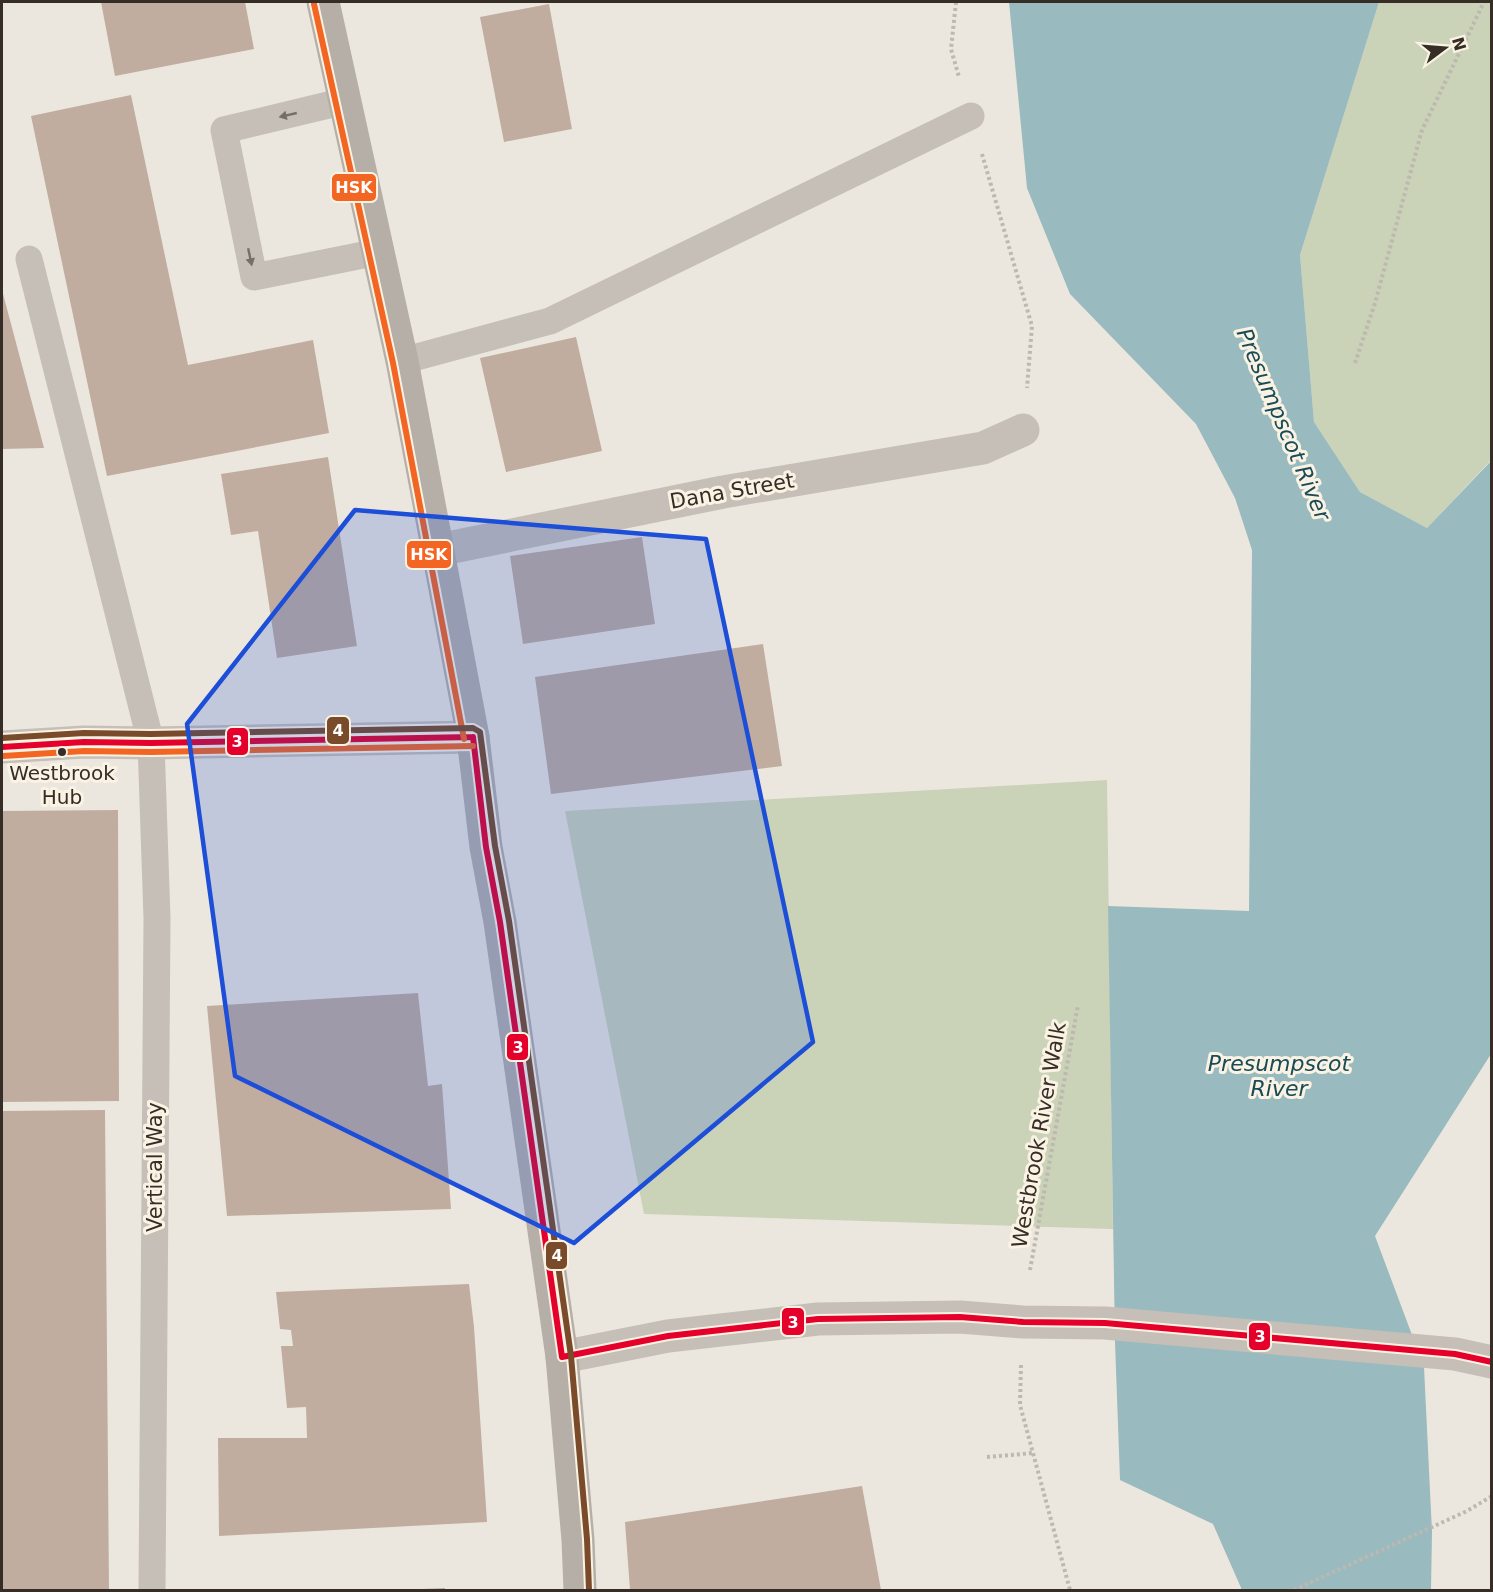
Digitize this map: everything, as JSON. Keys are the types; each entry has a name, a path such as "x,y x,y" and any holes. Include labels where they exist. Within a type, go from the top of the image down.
{"main road":[{"path":"323,2 402,361 473,736 486,847 519,1047 562,1357 580,1590"}],"street":[{"name":"Dana Street","path":"438,550 723,492 983,448 1023,430"},
{"path":"2,747 84,742 151,743 473,736"},
{"path":"562,1357 668,1336 818,1319 960,1317 1023,1322 1105,1323 1455,1354 1491,1362"}],"lane":[{"path":"345,101 224,130 254,277 378,252"},
{"path":"402,361 550,321 971,116"},
{"name":"Vertical Way","path":"29,259 151,743 157,918 153,1590"}],"path":[{"path":"1355,363 1375,303 1422,130 1484,2"},
{"path":"999,209 1032,326 1023,430"},
{"name":"Westbrook River Walk","path":"1030,1270 1078,1005"},
{"path":"1022,1358 1020,1406 1071,1590"},
{"path":"987,1456 1033,1454"},
{"path":"1294,1590 1467,1511 1491,1496"}],"highlighted area":[{"path":"355,510 706,539 813,1042 574,1243 235,1076 187,724"}],"green space":[{"path":"1379,2 1491,2 1491,460 1427,528 1360,492 1314,422 1300,255"},
{"path":"1107,780 1113,1229 644,1214 565,811"}],"water":[{"name":"Presumpscot River","path":"1009,2 1379,2 1300,255 1314,422 1360,492 1427,528 1492,460 1491,1054 1375,1236 1424,1367 1432,1532 1431,1590 1242,1590 1213,1524 1120,1480 1115,1342 1108,906 1249,911 1252,550 1235,498 1196,424 1070,294 1027,188"}],"building":[{"path":"101,2 245,2 254,49 115,76"},
{"path":"549,4 572,129 504,142 480,17"},
{"path":"131,95 188,365 313,340 329,433 107,476 31,116"},
{"path":"2,290 44,448 2,449"},
{"path":"576,337 602,451 506,472 480,358"},
{"path":"328,457 357,646 277,658 258,531 231,535 221,474"},
{"path":"642,537 655,624 523,644 510,556"},
{"path":"763,644 782,766 551,794 535,677"},
{"path":"118,810 119,1101 2,1102 2,811"},
{"path":"418,993 428,1086 442,1084 451,1209 227,1216 207,1006"},
{"path":"105,1110 109,1590 2,1590 2,1111"},
{"path":"469,1284 487,1522 219,1536 218,1438 307,1438 306,1407 287,1408 281,1346 293,1346 291,1330 280,1329 276,1292"},
{"path":"862,1486 881,1590 630,1590 625,1522"},
{"path":"445,1588 445,1590 421,1590 421,1589"}],"transit line":[{"name":"HSK","path":"314,4 393,363 464,739"},
{"name":"4","path":"2,738 84,733 151,734 473,728 480,732 571,1356 587,1539 589,1590"},
{"name":"3","path":"473,737 486,847 500,922 562,1357"},
{"name":"3","path":"2,747 84,742 151,743 473,737"},
{"name":"HSK","path":"3,756 84,751 151,752 473,746"},
{"name":"3","path":"562,1357 668,1336 818,1319 960,1317 1023,1322 1105,1323 1455,1354 1492,1362"}],"place":[{"name":"Westbrook Hub","path":"62,752"}]}
